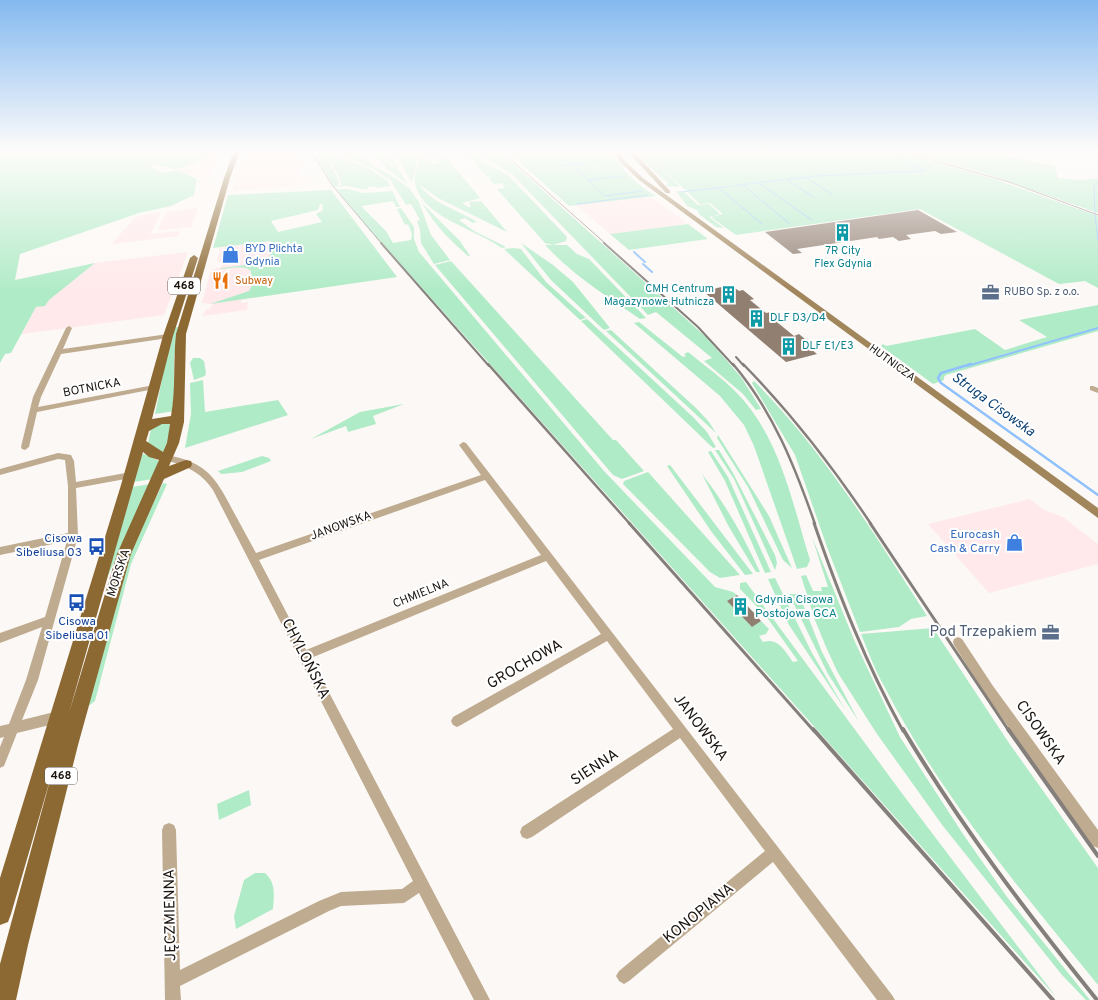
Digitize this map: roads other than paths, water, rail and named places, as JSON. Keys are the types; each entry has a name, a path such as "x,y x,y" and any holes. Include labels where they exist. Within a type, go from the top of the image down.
{"main road":[{"name":"MORSKA","path":"0,914 131,475 168,336 212,198"},
{"name":"MORSKA","path":"4,1000 16,945 124,554 173,443 178,422 180,400 179,352 182,334 221,198"},
{"name":"HUTNICZA","path":"667,198 1098,514"},
{"name":"HUTNICZA","path":"673,198 686,212"},
{"path":"167,458 154,454 141,435 162,420 171,419 178,422"},
{"path":"159,476 186,464"}],"street":[{"path":"25,447 37,397 69,328"},
{"path":"57,352 168,336"},
{"name":"BOTNICKA","path":"34,410 154,388"},
{"name":"JANOWSKA","path":"463,445 887,1000"},
{"path":"0,472 58,456 68,457 72,486 73,536 32,680 6,731 0,762"},
{"name":"CHYLOŃSKA","path":"167,458 202,470 211,478 482,1000"},
{"path":"72,486 131,475"},
{"name":"JANOWSKA","path":"253,558 486,476"},
{"path":"0,551 73,536"},
{"name":"CHMIELNA","path":"304,656 548,556"},
{"path":"0,638 49,620"},
{"name":"GROCHOWA","path":"457,721 608,635"},
{"name":"CISOWSKA","path":"958,642 994,698 1098,841"},
{"path":"6,731 58,716"},
{"name":"SIENNA","path":"527,832 681,731"},
{"name":"JĘCZMIENNA","path":"169,830 173,1000"},
{"name":"KONOPIANA","path":"624,976 774,853"},
{"path":"172,982 341,899 404,896 422,883"}],"waterway":[{"path":"577,204 627,198"},
{"path":"731,198 762,224"},
{"path":"758,198 790,224"},
{"path":"780,198 812,220"},
{"name":"Struga Cisowska","path":"1094,198 1095,213"},
{"name":"Struga Cisowska","path":"1095,215 1098,240"},
{"path":"634,252 645,262"},
{"path":"643,264 652,272"},
{"name":"Struga Cisowska","path":"967,366 1098,328"},
{"name":"Struga Cisowska","path":"971,364 941,373 938,378 941,383 1098,495"}],"railway":[{"path":"343,198 382,244"},
{"path":"554,198 606,244"},
{"path":"1051,198 1098,215"},
{"path":"381,243 489,366"},
{"path":"604,243 698,327 734,366"},
{"path":"736,357 744,366"},
{"path":"488,364 630,524"},
{"path":"733,364 760,401 782,440 815,524"},
{"path":"743,364 811,441 871,524"},
{"path":"629,523 814,731"},
{"path":"814,523 854,629 903,731"},
{"path":"870,523 1009,731"},
{"path":"813,729 1053,1000"},
{"path":"903,729 948,800 995,868 1097,1000"},
{"path":"1008,729 1098,856"}],"place":[{"name":"7R City Flex Gdynia","path":"843,233"},
{"name":"BYD Plichta Gdynia","path":"231,255"},
{"name":"Subway","path":"221,281"},
{"name":"RUBO Sp. z o.o.","path":"990,292"},
{"name":"CMH Centrum Magazynowe Hutnicza","path":"728,295"},
{"name":"DLF D3/D4","path":"756,318"},
{"name":"DLF E1/E3","path":"788,346"},
{"name":"Eurocash Cash & Carry","path":"1014,542"},
{"name":"Cisowa Sibeliusa 03","path":"96,546"},
{"name":"Cisowa Sibeliusa 01","path":"77,603"},
{"name":"Gdynia Cisowa Postojowa GCA","path":"741,607"},
{"name":"Pod Trzepakiem","path":"1051,632"}]}
